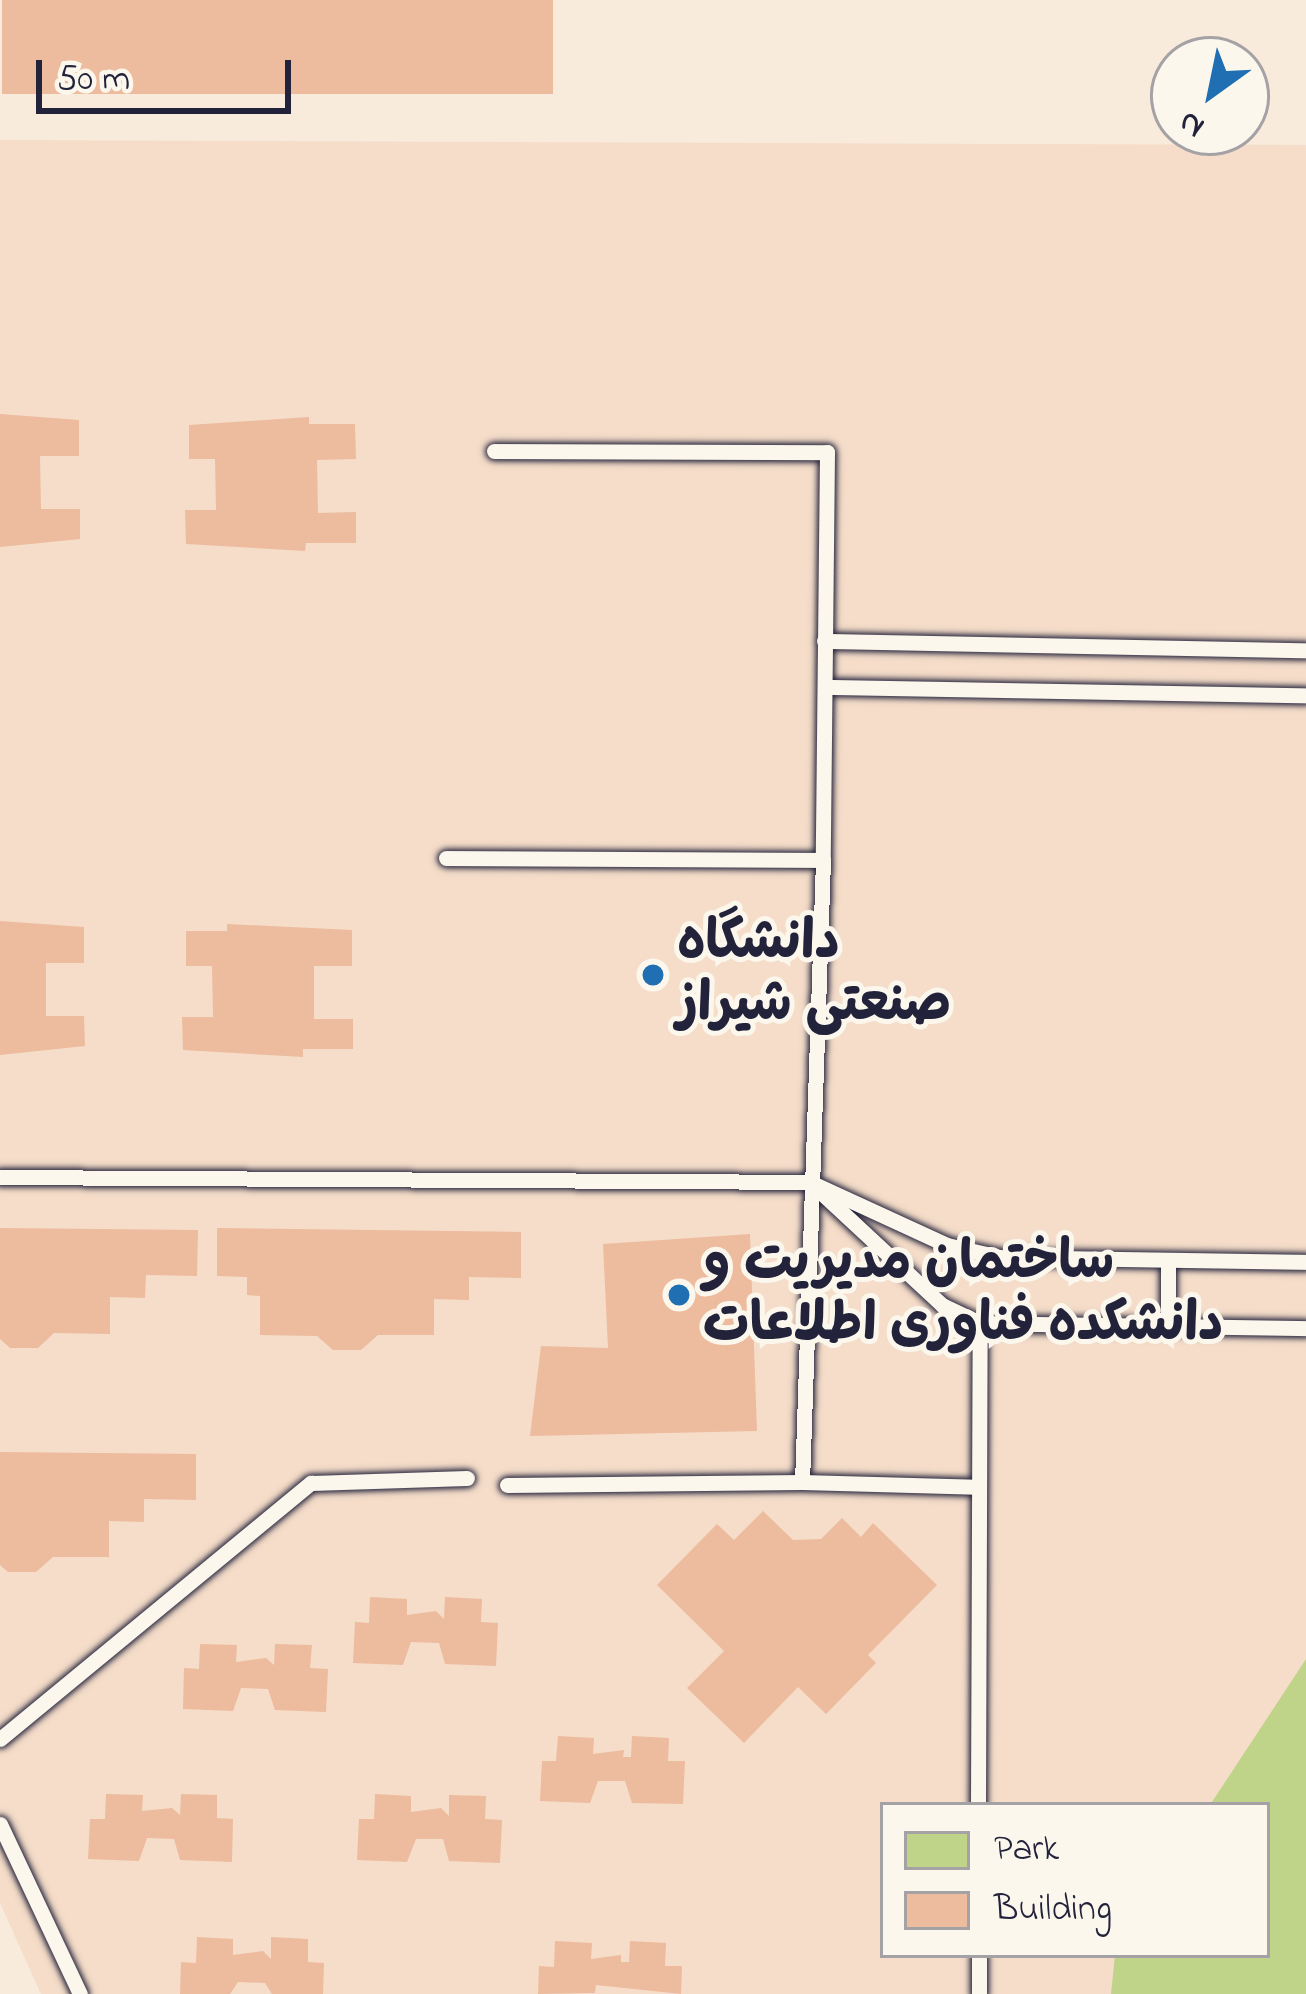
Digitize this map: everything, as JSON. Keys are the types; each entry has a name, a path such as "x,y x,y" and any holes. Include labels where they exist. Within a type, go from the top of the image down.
{"lane":[{"path":"494,451 827,452 823,860 802,1482"},
{"path":"824,641 1306,650"},
{"path":"826,687 1306,695"},
{"path":"446,858 823,860"},
{"path":"0,1177 810,1182 947,1245 1000,1257 1168,1264 1306,1262"},
{"path":"810,1182 942,1305 980,1323 1306,1328"},
{"path":"1168,1264 1168,1323"},
{"path":"978,1802 980,1323"},
{"path":"0,1738 311,1484 467,1478"},
{"path":"507,1485 802,1482 976,1487"},
{"path":"0,1824 80,1994"},
{"path":"979,1958 979,1994"}],"shaded area":[{"name":"دانشگاه صنعتی شیراز","path":"0,140 1150,144 1150,156 1270,156 1270,145 1306,145 1306,1994 41,1994 0,1903"}],"green space":[{"path":"1306,1659 1306,1994 1111,1994 1115,1958 1270,1958 1270,1802 1212,1802"}],"building":[{"path":"2,0 553,0 553,94 2,94"},
{"path":"0,414 79,420 79,456 40,456 41,509 80,509 80,539 0,547"},
{"path":"309,417 309,424 355,424 356,459 317,460 318,513 356,512 356,543 306,543 305,551 186,544 185,510 216,510 215,459 189,459 189,425"},
{"path":"0,921 84,927 84,963 46,963 46,1016 84,1016 85,1046 0,1055"},
{"path":"227,924 352,930 352,966 314,966 314,1019 353,1019 353,1049 303,1049 303,1057 183,1050 182,1017 213,1017 212,966 186,966 186,931 227,931"},
{"path":"0,1228 198,1230 197,1276 146,1275 145,1298 110,1297 110,1334 54,1333 38,1348 10,1348 0,1339"},
{"path":"217,1228 521,1232 521,1278 469,1277 469,1300 434,1299 434,1335 378,1335 361,1350 333,1350 317,1336 260,1335 260,1296 247,1295 247,1277 217,1276"},
{"name":"ساختمان مدیریت و دانشکده فناوری اطلاعات","path":"750,1234 757,1431 530,1436 541,1346 608,1348 603,1244"},
{"path":"0,1452 196,1454 196,1500 144,1499 144,1522 109,1521 109,1557 53,1557 36,1572 8,1572 0,1565"},
{"path":"763,1511 793,1540 821,1539 842,1518 861,1537 873,1523 937,1585 868,1655 876,1663 826,1714 798,1687 744,1743 687,1688 724,1651 657,1585 717,1524 734,1540"},
{"path":"370,1597 407,1599 407,1615 436,1611 444,1619 445,1597 482,1599 481,1622 498,1623 496,1666 445,1664 439,1643 411,1642 403,1665 353,1663 355,1622 369,1623"},
{"path":"200,1644 237,1645 236,1662 266,1658 274,1665 275,1644 312,1645 310,1668 328,1669 326,1712 275,1710 268,1689 241,1688 233,1711 183,1709 184,1668 199,1669"},
{"path":"558,1736 594,1738 593,1754 624,1750 623,1757 631,1757 632,1736 669,1738 668,1761 685,1761 683,1804 632,1803 625,1781 598,1781 590,1803 540,1801 542,1761 556,1761"},
{"path":"106,1794 143,1795 142,1811 172,1808 180,1815 181,1794 217,1795 217,1818 233,1819 232,1862 180,1860 174,1839 147,1838 139,1861 88,1859 90,1819 105,1819"},
{"path":"375,1794 411,1796 411,1812 441,1808 449,1816 449,1795 486,1796 485,1819 502,1820 500,1863 449,1861 443,1839 416,1839 407,1862 357,1860 359,1819 374,1819"},
{"path":"197,1937 233,1939 233,1955 263,1951 271,1959 271,1937 308,1939 308,1962 324,1963 323,1994 272,1994 265,1983 238,1982 230,1994 180,1994 181,1962 196,1963"},
{"path":"555,1941 592,1943 591,1959 621,1955 621,1962 629,1962 630,1941 666,1943 665,1966 682,1966 681,1994 596,1985 595,1993 538,1994 539,1966 554,1967"}],"place":[{"name":"دانشگاه صنعتی شیراز","path":"653,975"},
{"name":"ساختمان مدیریت و دانشکده فناوری اطلاعات","path":"679,1295"}]}
